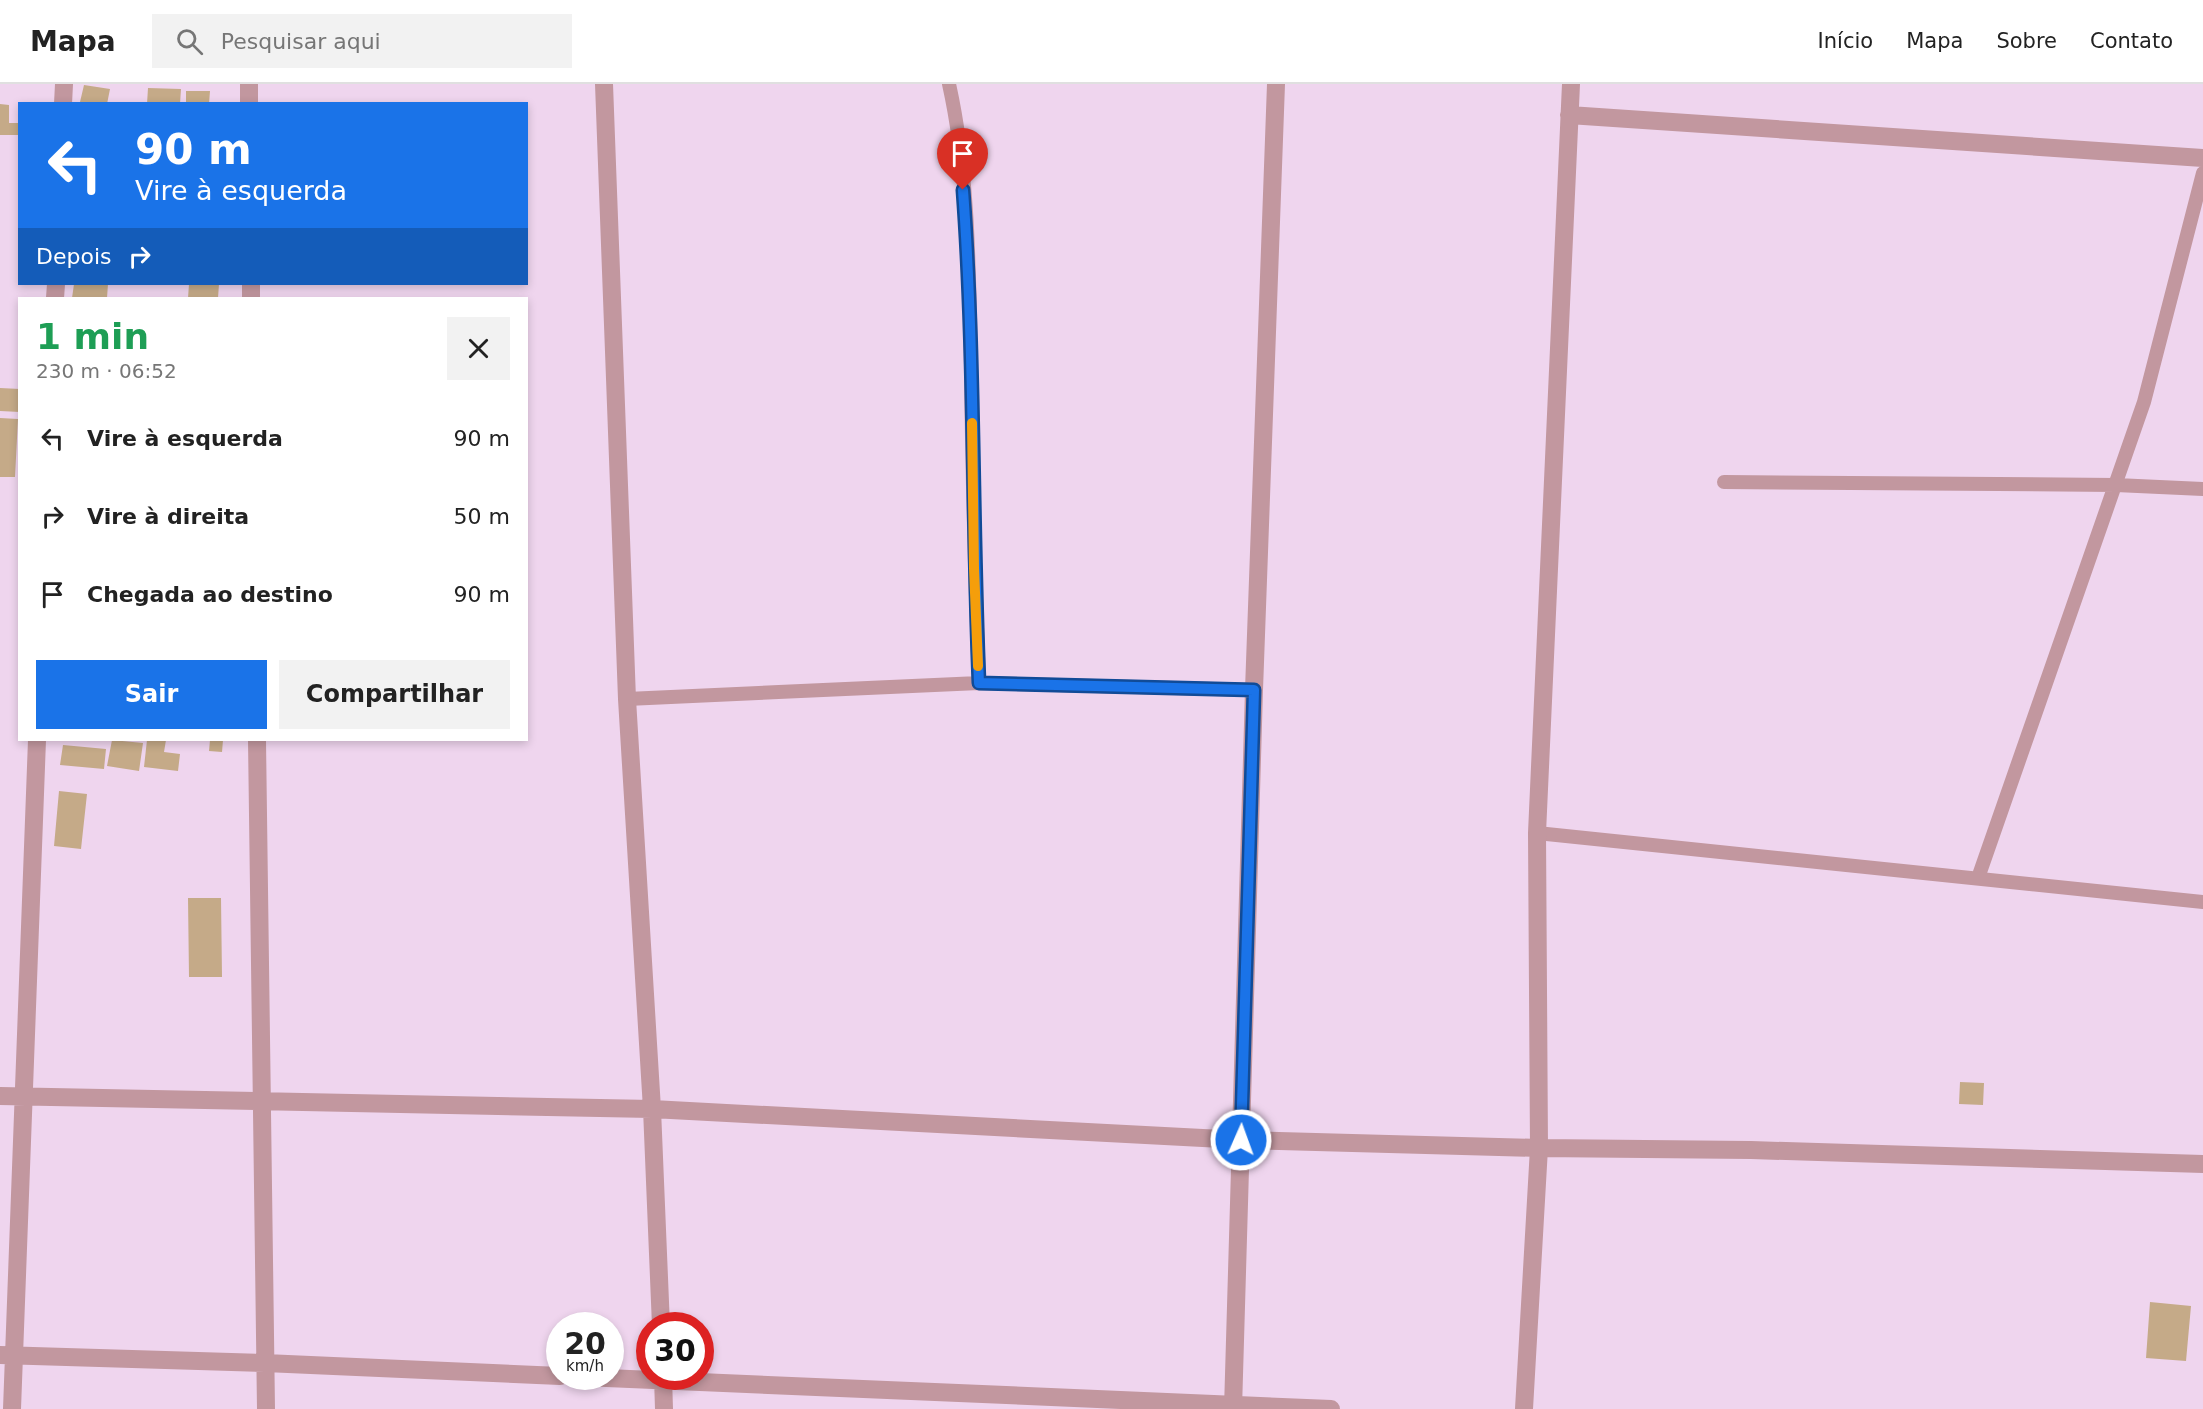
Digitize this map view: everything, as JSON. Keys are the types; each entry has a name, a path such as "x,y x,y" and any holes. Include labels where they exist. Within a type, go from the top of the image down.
{"street":[{"path":"63,102 64,84"},
{"path":"249,84 249,102"},
{"path":"604,84 627,699 652,1109 660,1312"},
{"path":"1233,1407 1254,690 1276,84"},
{"path":"1524,1409 1539,1148 1537,833 1571,84"},
{"path":"1569,115 2203,158"},
{"path":"12,1409 7,1355 23,1096 37,741"},
{"path":"256,741 266,1409"},
{"path":"0,1096 652,1109 1241,1140 1539,1148 1798,1151 2203,1164"},
{"path":"7,1355 546,1375"},
{"path":"714,1382 1233,1407 1331,1409"},
{"path":"663,1390 664,1409"}],"lane":[{"path":"949,84 959,126 969,274 974,568 979,683"},
{"path":"1978,878 2144,402 2203,173"},
{"path":"1724,482 2116,485 2203,489"},
{"path":"627,699 979,683 1254,690"},
{"path":"1537,833 2203,903"}],"building":[{"path":"84,85 110,89 107,102 80,102"},
{"path":"148,88 181,89 180,102 147,102"},
{"path":"186,91 210,91 209,102 186,102"},
{"path":"0,104 9,105 9,123 18,123 18,135 0,135"},
{"path":"74,285 108,285 107,297 72,297"},
{"path":"189,285 219,285 218,297 188,297"},
{"path":"0,388 18,389 18,412 0,411"},
{"path":"0,418 18,419 15,477 0,477"},
{"path":"112,741 143,743 139,771 107,766"},
{"path":"147,741 166,741 164,752 180,754 178,771 144,767"},
{"path":"210,741 223,741 222,752 209,751"},
{"path":"63,745 106,749 104,769 60,765"},
{"path":"59,791 87,794 81,849 54,846"},
{"path":"188,898 221,898 222,977 189,977"},
{"path":"1960,1082 1984,1083 1983,1105 1959,1104"},
{"path":"2150,1302 2191,1306 2186,1361 2146,1358"}],"slow traffic":[{"path":"972,423 978,666"}],"route":[{"path":"963,190 969,274 974,568 979,683 1254,690 1241,1140"}]}
